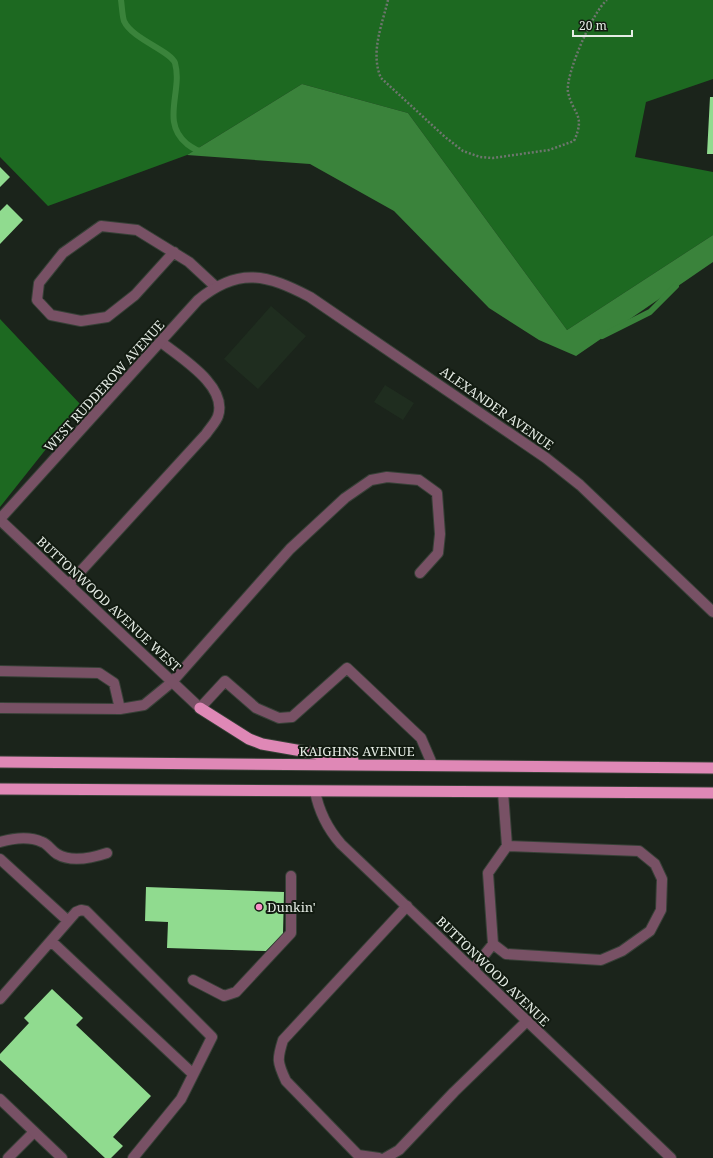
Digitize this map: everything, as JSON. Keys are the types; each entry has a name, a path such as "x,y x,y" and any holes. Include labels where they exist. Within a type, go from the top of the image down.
{"highway":[{"path":"200,708 249,739 262,744 389,765"},
{"name":"KAIGHNS AVENUE","path":"0,762 713,768"},
{"path":"0,789 713,794"}],"street":[{"path":"174,252 135,295 107,317 81,321 51,315 37,300 39,283 63,253 101,226 137,230 174,252 189,262 216,287"},
{"name":"ALEXANDER AVENUE","path":"235,280 258,277 269,278 310,297 546,458 580,485 713,612"},
{"name":"WEST RUDDEROW AVENUE","path":"0,519 162,342 198,300 216,287 235,280"},
{"path":"69,584 206,434 218,416 220,403 211,382 162,342"},
{"path":"0,708 120,709 144,706 172,682 290,549 345,498 370,480 387,477 418,480 437,493 440,534 438,553 420,573"},
{"name":"BUTTONWOOD AVENUE WEST","path":"0,519 200,708"},
{"path":"200,708 225,681 256,708 279,718 292,717 348,668 422,738 433,766"},
{"path":"0,671 99,673 114,683 120,709"},
{"name":"BUTTONWOOD AVENUE","path":"315,791 320,812 332,833 671,1158"},
{"path":"473,969 493,944 488,873 507,846 504,792"},
{"path":"0,842 14,838 30,838 44,842 57,854 68,858 89,859 108,853"},
{"path":"493,944 506,954 601,960 622,951 650,931 661,910 662,879 655,864 639,851 507,846"},
{"path":"0,859 68,922"},
{"path":"193,980 224,996 236,992 291,933 291,876"},
{"path":"379,1158 358,1154 286,1080 278,1066 278,1057 283,1040 407,906"},
{"path":"0,999 76,912 81,910 86,911 212,1037 181,1099 133,1158"},
{"path":"51,941 193,1074"},
{"path":"385,1158 399,1150 454,1092 527,1021"},
{"path":"0,1099 62,1158"},
{"path":"8,1158 34,1132"}],"path":[{"path":"388,0 376,56 376,67 381,78 445,137 463,151 480,157 493,158 549,150 574,141 579,131 579,115 571,102 568,91 568,81 584,36 597,13 607,0"}],"shaded area":[{"path":"0,0 713,0 713,79 646,102 635,157 713,172 713,235 567,330 408,113 302,84 187,155 48,206 0,157"},
{"path":"302,84 408,113 567,330 713,235 713,262 576,356 539,340 489,308 394,211 310,164 187,155"},
{"path":"271,306 306,336 258,389 224,359"},
{"path":"0,319 81,405 0,507"},
{"path":"385,385 414,403 403,420 374,402"}],"building":[{"path":"710,97 713,97 713,154 707,154"},
{"path":"0,167 10,177 0,187"},
{"path":"7,204 23,220 0,244 0,211"},
{"path":"146,887 284,892 283,934 266,951 167,948 168,922 145,921"},
{"path":"52,989 83,1018 76,1025 151,1096 113,1137 123,1146 111,1158 105,1158 0,1060 0,1054 29,1023 24,1018"}],"waterway":[{"path":"121,0 123,19 128,27 172,58 175,63 177,74 173,116 175,126 179,135 187,144 196,150 203,152"},
{"path":"602,336 650,312 676,286"}],"place":[{"name":"Dunkin'","path":"259,907"}]}
